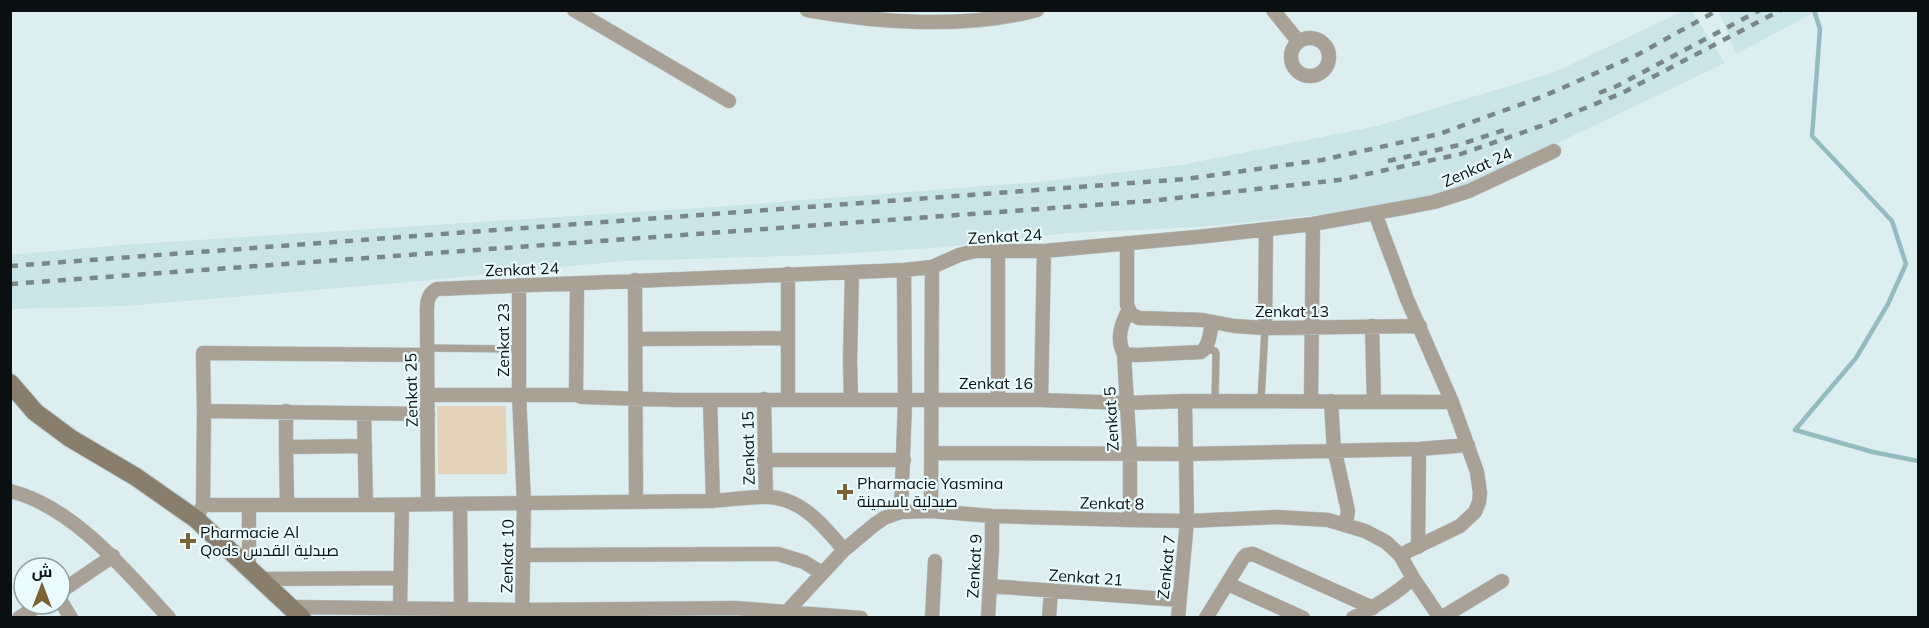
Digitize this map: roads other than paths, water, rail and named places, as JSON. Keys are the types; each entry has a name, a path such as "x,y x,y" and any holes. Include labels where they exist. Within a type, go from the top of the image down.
{"main road":[{"path":"10,383 35,412 70,438 200,512 255,573 296,612"}],"street":[{"path":"574,10 729,101"},
{"path":"807,10 909,22 956,16 990,19 1037,10"},
{"path":"1273,10 1298,41"},
{"name":"Zenkat 24","path":"447,288 904,270 932,267 975,251 1044,251 1266,230 1375,213 1456,196 1554,151"},
{"path":"1375,213 1407,299 1452,402 1477,472 1480,494 1475,512 1460,526 1400,555"},
{"path":"1311,401 1313,224"},
{"path":"1266,230 1266,328"},
{"path":"1127,243 1128,311"},
{"path":"998,250 998,400"},
{"path":"1041,400 1044,251"},
{"path":"931,511 932,267"},
{"path":"901,512 905,401 904,270"},
{"path":"851,400 852,273"},
{"path":"788,274 788,400"},
{"path":"635,280 636,502"},
{"path":"576,395 577,284"},
{"name":"Zenkat 23","path":"519,285 519,395 524,503"},
{"name":"Zenkat 25","path":"428,504 426,352 429,296 434,290 447,288"},
{"name":"Zenkat 13","path":"1128,311 1139,318 1203,320 1234,326 1266,328 1420,326"},
{"name":"Zenkat 5","path":"1128,311 1120,328 1120,344 1124,354 1130,455 1130,520"},
{"path":"1124,354 1201,352 1206,349 1212,322"},
{"path":"1372,326 1374,402"},
{"path":"635,339 788,338"},
{"path":"426,352 203,353 204,411 200,512 249,505 366,506 713,501 766,496 788,501 805,510 844,550"},
{"name":"Zenkat 16","path":"426,394 555,397 576,395 710,400 905,401 931,399 1126,403 1185,401 1452,402"},
{"name":"Zenkat 15","path":"764,399 766,496"},
{"path":"710,400 713,501"},
{"name":"Zenkat 7","path":"1178,618 1187,520 1185,401"},
{"path":"1331,401 1334,451 1348,511 1346,524"},
{"path":"204,411 428,414"},
{"path":"286,411 286,506"},
{"path":"364,414 366,506"},
{"path":"932,453 1130,455 1419,449 1468,445"},
{"path":"286,447 364,447"},
{"path":"1418,547 1419,449"},
{"path":"764,460 904,460"},
{"path":"10,491 58,513 113,556 169,618"},
{"name":"Zenkat 10","path":"522,614 524,503"},
{"path":"460,504 461,608"},
{"path":"249,505 255,573 400,578"},
{"path":"400,607 402,505"},
{"name":"Zenkat 8","path":"784,614 844,550 874,525 884,518 901,512 931,511 992,516 1130,520 1295,517 1328,520 1365,531 1386,542 1400,555 1441,618"},
{"name":"Zenkat 9","path":"988,618 992,516"},
{"path":"524,555 778,554 804,562 822,573"},
{"path":"1207,617 1243,558 1252,554 1373,608"},
{"path":"72,584 113,556"},
{"path":"932,618 935,561"},
{"path":"1353,618 1373,608 1413,578"},
{"path":"1441,618 1502,581"},
{"path":"1228,584 1303,618"},
{"name":"Zenkat 21","path":"990,586 1179,600"},
{"path":"1049,618 1051,591"},
{"path":"296,612 400,607 461,608 522,614 736,608 784,614 861,618"}],"lane":[{"path":"1261,401 1266,328"},
{"path":"426,352 519,349"},
{"path":"1206,349 1215,351 1216,354 1215,401"}],"waterway":[{"path":"1814,10 1820,29 1812,136 1892,221 1906,264 1888,304 1856,358 1795,430 1873,452 1918,461"}],"railway":[{"path":"10,266 1186,179 1322,160 1439,134 1544,96 1637,55 1718,10"},
{"path":"1599,93 1617,86 1760,10"},
{"path":"10,284 1149,201 1339,180 1461,154 1544,125 1622,93 1781,10"},
{"path":"1388,161 1459,145 1504,130"}],"place":[{"name":"Pharmacie Yasmina صيدلية ياسمينة","path":"845,492"},
{"name":"Pharmacie Al Qods صبدلية القدس","path":"188,541"}]}
